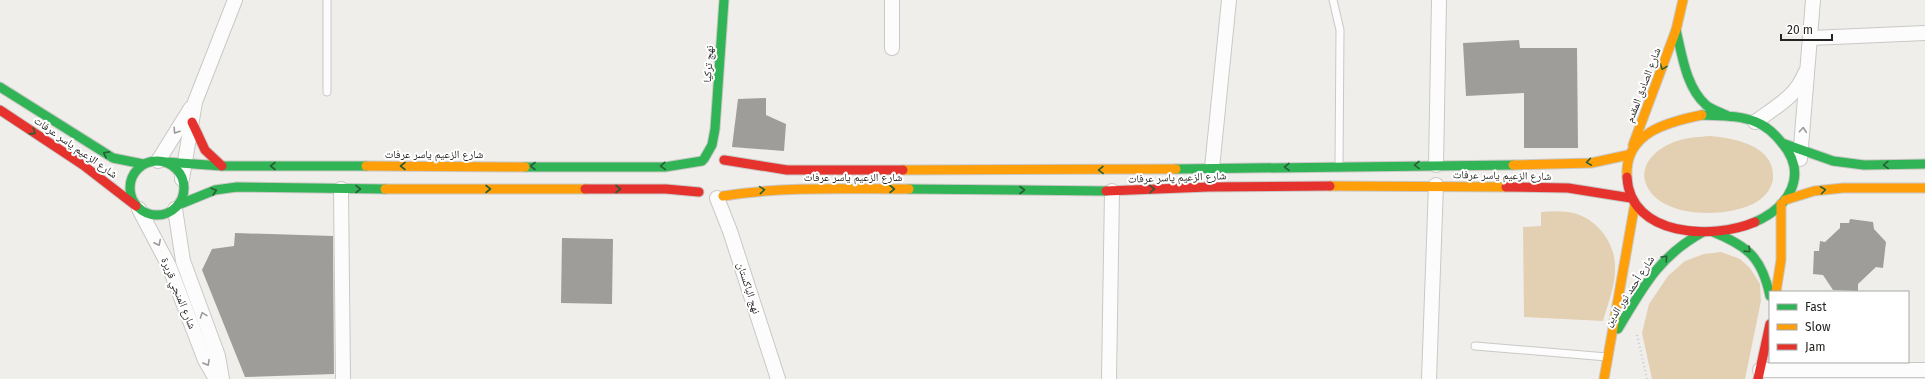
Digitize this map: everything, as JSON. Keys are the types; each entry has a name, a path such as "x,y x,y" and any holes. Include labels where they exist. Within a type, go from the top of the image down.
{"main road":[{"name":"نهج تركيا","path":"723,159 717,144 716,129 724,0"},
{"name":"شارع الصادق المقدم","path":"1633,200 1625,173 1629,152 1676,30 1683,0"},
{"name":"شارع الصادق المقدم","path":"1676,30 1684,66 1696,92 1707,106 1727,116"},
{"name":"شارع الزعيم ياسر عرفات","path":"0,87 87,144 113,158 143,164"},
{"name":"شارع الزعيم ياسر عرفات","path":"0,110 83,165 138,207"},
{"path":"1629,152 1648,133 1666,124 1702,115 1727,116 1755,122 1772,131 1791,154 1795,166 1795,182 1783,202 1767,216 1752,224 1709,232 1682,231 1664,225 1648,215 1633,200"},
{"path":"192,122 205,150 222,166"},
{"name":"نهج تركيا","path":"699,192 694,176 712,145 716,129"},
{"path":"1782,143 1833,161 1864,165 1925,164"},
{"name":"شارع الزعيم ياسر عرفات","path":"162,162 222,166 664,166 713,157 786,170 1021,172 1339,166 1573,164 1629,152"},
{"path":"723,159 733,169"},
{"path":"176,207 182,198 184,188 182,179 178,172 162,162 143,164 132,176 130,192 138,207 153,215 161,215 215,190 237,187 341,189 666,189 699,192 711,198 720,197 732,187"},
{"name":"شارع الزعيم ياسر عرفات","path":"720,197 760,190 789,188 1112,190 1208,187 1436,185 1568,188 1633,200"},
{"path":"1783,202 1814,191 1843,188 1925,188"},
{"name":"شارع أحمد نور الدين","path":"1604,379 1613,337 1633,200"},
{"path":"1776,291 1781,260 1783,202"},
{"path":"1709,232 1734,240 1752,253 1767,278 1769,291"},
{"name":"شارع أحمد نور الدين","path":"1613,337 1655,269 1673,250 1688,239 1709,232"},
{"path":"1759,374 1769,329"}],"street":[{"path":"162,162 195,102 235,0"},
{"path":"892,0 892,48"},
{"path":"1212,168 1229,0"},
{"path":"1436,165 1439,0"},
{"path":"1795,182 1802,150 1813,0"},
{"path":"1811,38 1925,33"},
{"path":"1755,122 1789,97 1801,84 1809,59"},
{"path":"182,179 195,102"},
{"path":"1429,379 1436,185"},
{"path":"341,189 343,379"},
{"path":"1109,379 1112,190"},
{"name":"نهج الباكستان","path":"720,197 778,379"},
{"name":"شارع المنجي قريرة","path":"138,207 169,266 204,360 216,379"},
{"name":"شارع المنجي قريرة","path":"176,207 183,261 218,356 222,379"},
{"path":"1759,374 1925,370"}],"lane":[{"path":"327,0 327,92"},
{"path":"1333,0 1340,30 1339,166"},
{"path":"1475,346 1609,357"}],"path":[{"path":"1631,308 1647,379"}],"shaded area":[{"path":"1710,136 1742,142 1761,151 1768,159 1772,168 1773,179 1770,188 1764,197 1746,207 1713,213 1678,209 1664,203 1652,194 1645,181 1644,174 1648,161 1658,151 1677,141"},
{"path":"1561,211 1577,214 1594,224 1607,239 1614,257 1615,273 1611,294 1603,321 1524,317 1523,227 1541,226 1541,212"},
{"path":"1721,252 1740,259 1750,268 1760,284 1761,301 1745,379 1652,379 1642,333 1649,304 1668,276 1685,261 1704,254"}],"building":[{"path":"1519,40 1520,48 1577,48 1578,148 1524,148 1524,93 1466,96 1463,43"},
{"path":"766,98 766,115 786,124 784,151 732,147 738,99"},
{"path":"1850,219 1873,222 1874,229 1886,242 1883,268 1876,267 1858,284 1858,291 1833,290 1823,275 1813,274 1814,251 1819,251 1820,241 1825,242 1840,228 1840,223 1849,223"},
{"path":"235,233 333,236 334,374 245,377 202,270 212,249 234,246"},
{"path":"562,238 613,239 612,304 561,303"}],"traffic: fast":[{"path":"704,159 712,145 715,129 724,0"},
{"path":"1676,30 1689,80 1699,98 1713,110 1726,115"},
{"path":"0,87 113,158 143,164"},
{"path":"1702,115 1736,117 1756,122 1773,133 1790,155 1794,167 1794,178 1786,199 1767,216 1755,222"},
{"path":"1782,143 1833,161 1864,165 1925,164"},
{"path":"152,161 162,161 176,169 182,178 184,188 182,198 176,207 162,215 152,215 142,210 135,203 130,193 130,183 135,173 142,166 152,161"},
{"path":"525,167 665,167 702,161"},
{"path":"166,162 222,166 366,166"},
{"path":"1176,169 1513,165"},
{"path":"178,205 215,190 237,187 385,189"},
{"path":"909,189 1106,191"},
{"path":"1618,329 1644,286 1663,262 1688,241 1703,232"},
{"path":"1713,232 1736,243 1752,255 1763,272 1769,292"}],"traffic: slow":[{"path":"1633,145 1676,30 1683,0"},
{"path":"1627,177 1628,162 1633,150 1640,140 1650,132 1662,126 1675,121 1702,115"},
{"path":"1513,165 1591,163 1628,155"},
{"path":"366,166 525,167"},
{"path":"903,170 1176,169"},
{"path":"1330,186 1506,187"},
{"path":"1785,200 1814,191 1843,188 1925,188"},
{"path":"385,189 585,189"},
{"path":"723,196 793,189 909,189"},
{"path":"1604,379 1635,203"},
{"path":"1776,291 1781,260 1781,204"}],"traffic: jam":[{"path":"0,110 83,165 136,206"},
{"path":"192,122 205,150 222,166"},
{"path":"724,160 787,170 903,170"},
{"path":"1627,177 1632,197 1642,212 1658,222 1676,229 1718,231 1738,228 1755,222"},
{"path":"1106,191 1208,187 1330,186"},
{"path":"1506,187 1568,188 1631,198"},
{"path":"585,189 666,189 699,192"},
{"path":"1758,379 1769,329"}]}
